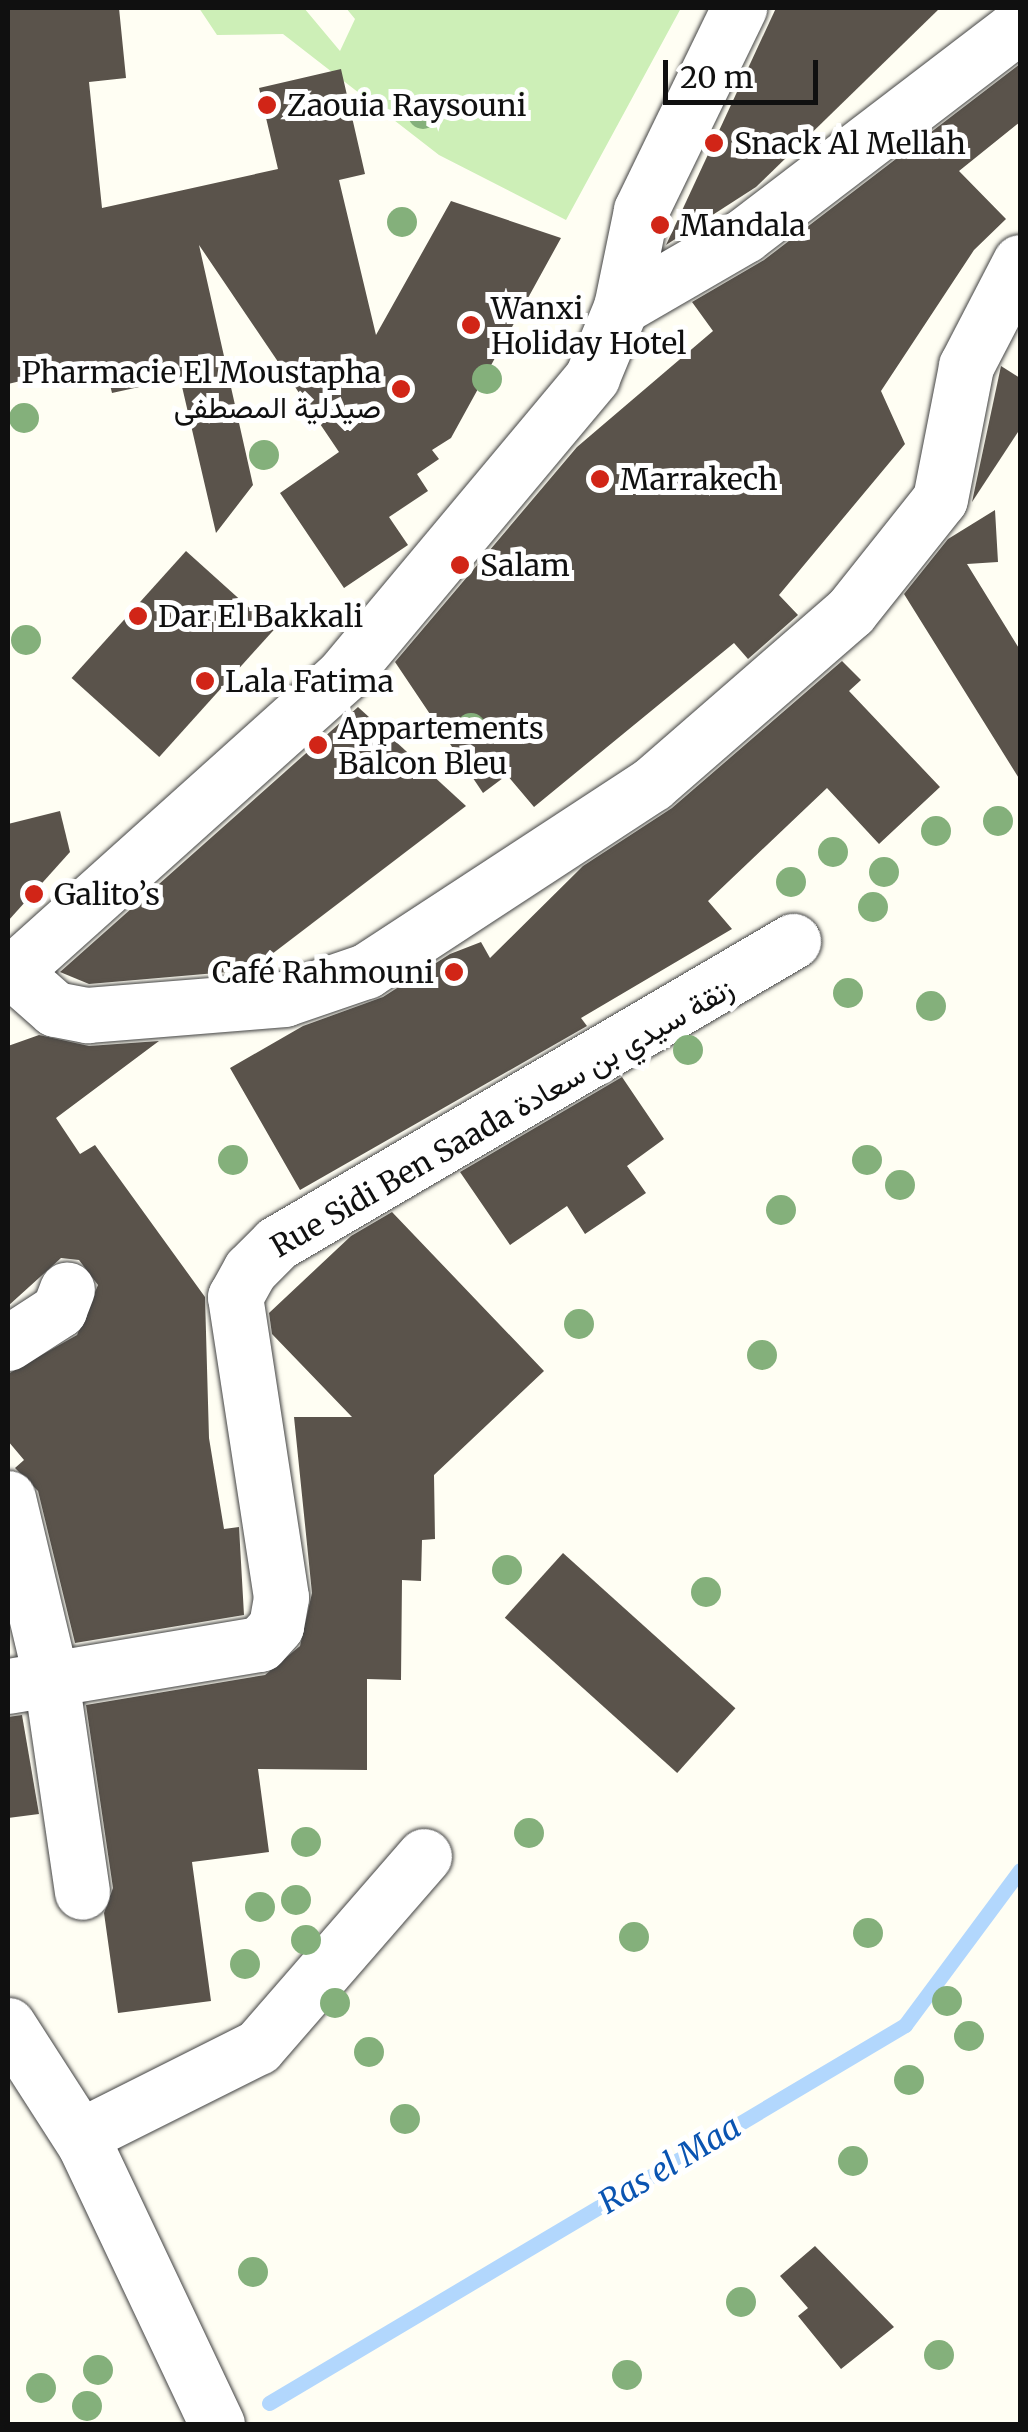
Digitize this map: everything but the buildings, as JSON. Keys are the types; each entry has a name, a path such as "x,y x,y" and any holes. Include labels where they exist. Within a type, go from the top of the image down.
{"street":[{"path":"739,8 641,210 621,307 592,377 344,674 10,974 55,1009 88,1015 284,1000 366,971 558,850 791,665 913,537 940,499 966,366 986,313 1020,262"},
{"path":"621,307 745,234 1020,24"},
{"name":"Rue Sidi Ben Saada زنقة سيدي بن سعادة","path":"29,1682 236,1651 276,1626 281,1597 235,1296 250,1270 277,1243 793,941"},
{"path":"8,1342 58,1310 67,1289"},
{"path":"8,1498 29,1682 82,1892"},
{"path":"80,2136 258,2047 424,1856"},
{"path":"15,2034 80,2136 217,2424"}],"green space":[{"path":"199,8 304,8 340,51 355,19 346,8 681,8 566,220 439,155 283,34 217,35"}],"waterway":[{"name":"Ras el Maa","path":"269,2403 905,2025 1020,1870"}],"place":[{"name":"Zaouia Raysouni","path":"267,105"},
{"name":"Snack Al Mellah","path":"714,143"},
{"name":"Mandala","path":"660,225"},
{"name":"Wanxi Holiday Hotel","path":"471,325"},
{"name":"Pharmacie El Moustapha صيدلية المصطفى","path":"401,389"},
{"name":"Marrakech","path":"600,479"},
{"name":"Salam","path":"460,565"},
{"name":"Dar El Bakkali","path":"138,616"},
{"name":"Lala Fatima","path":"205,681"},
{"name":"Appartements Balcon Bleu","path":"318,745"},
{"name":"Galito’s","path":"34,894"},
{"name":"Café Rahmouni","path":"454,972"}]}
